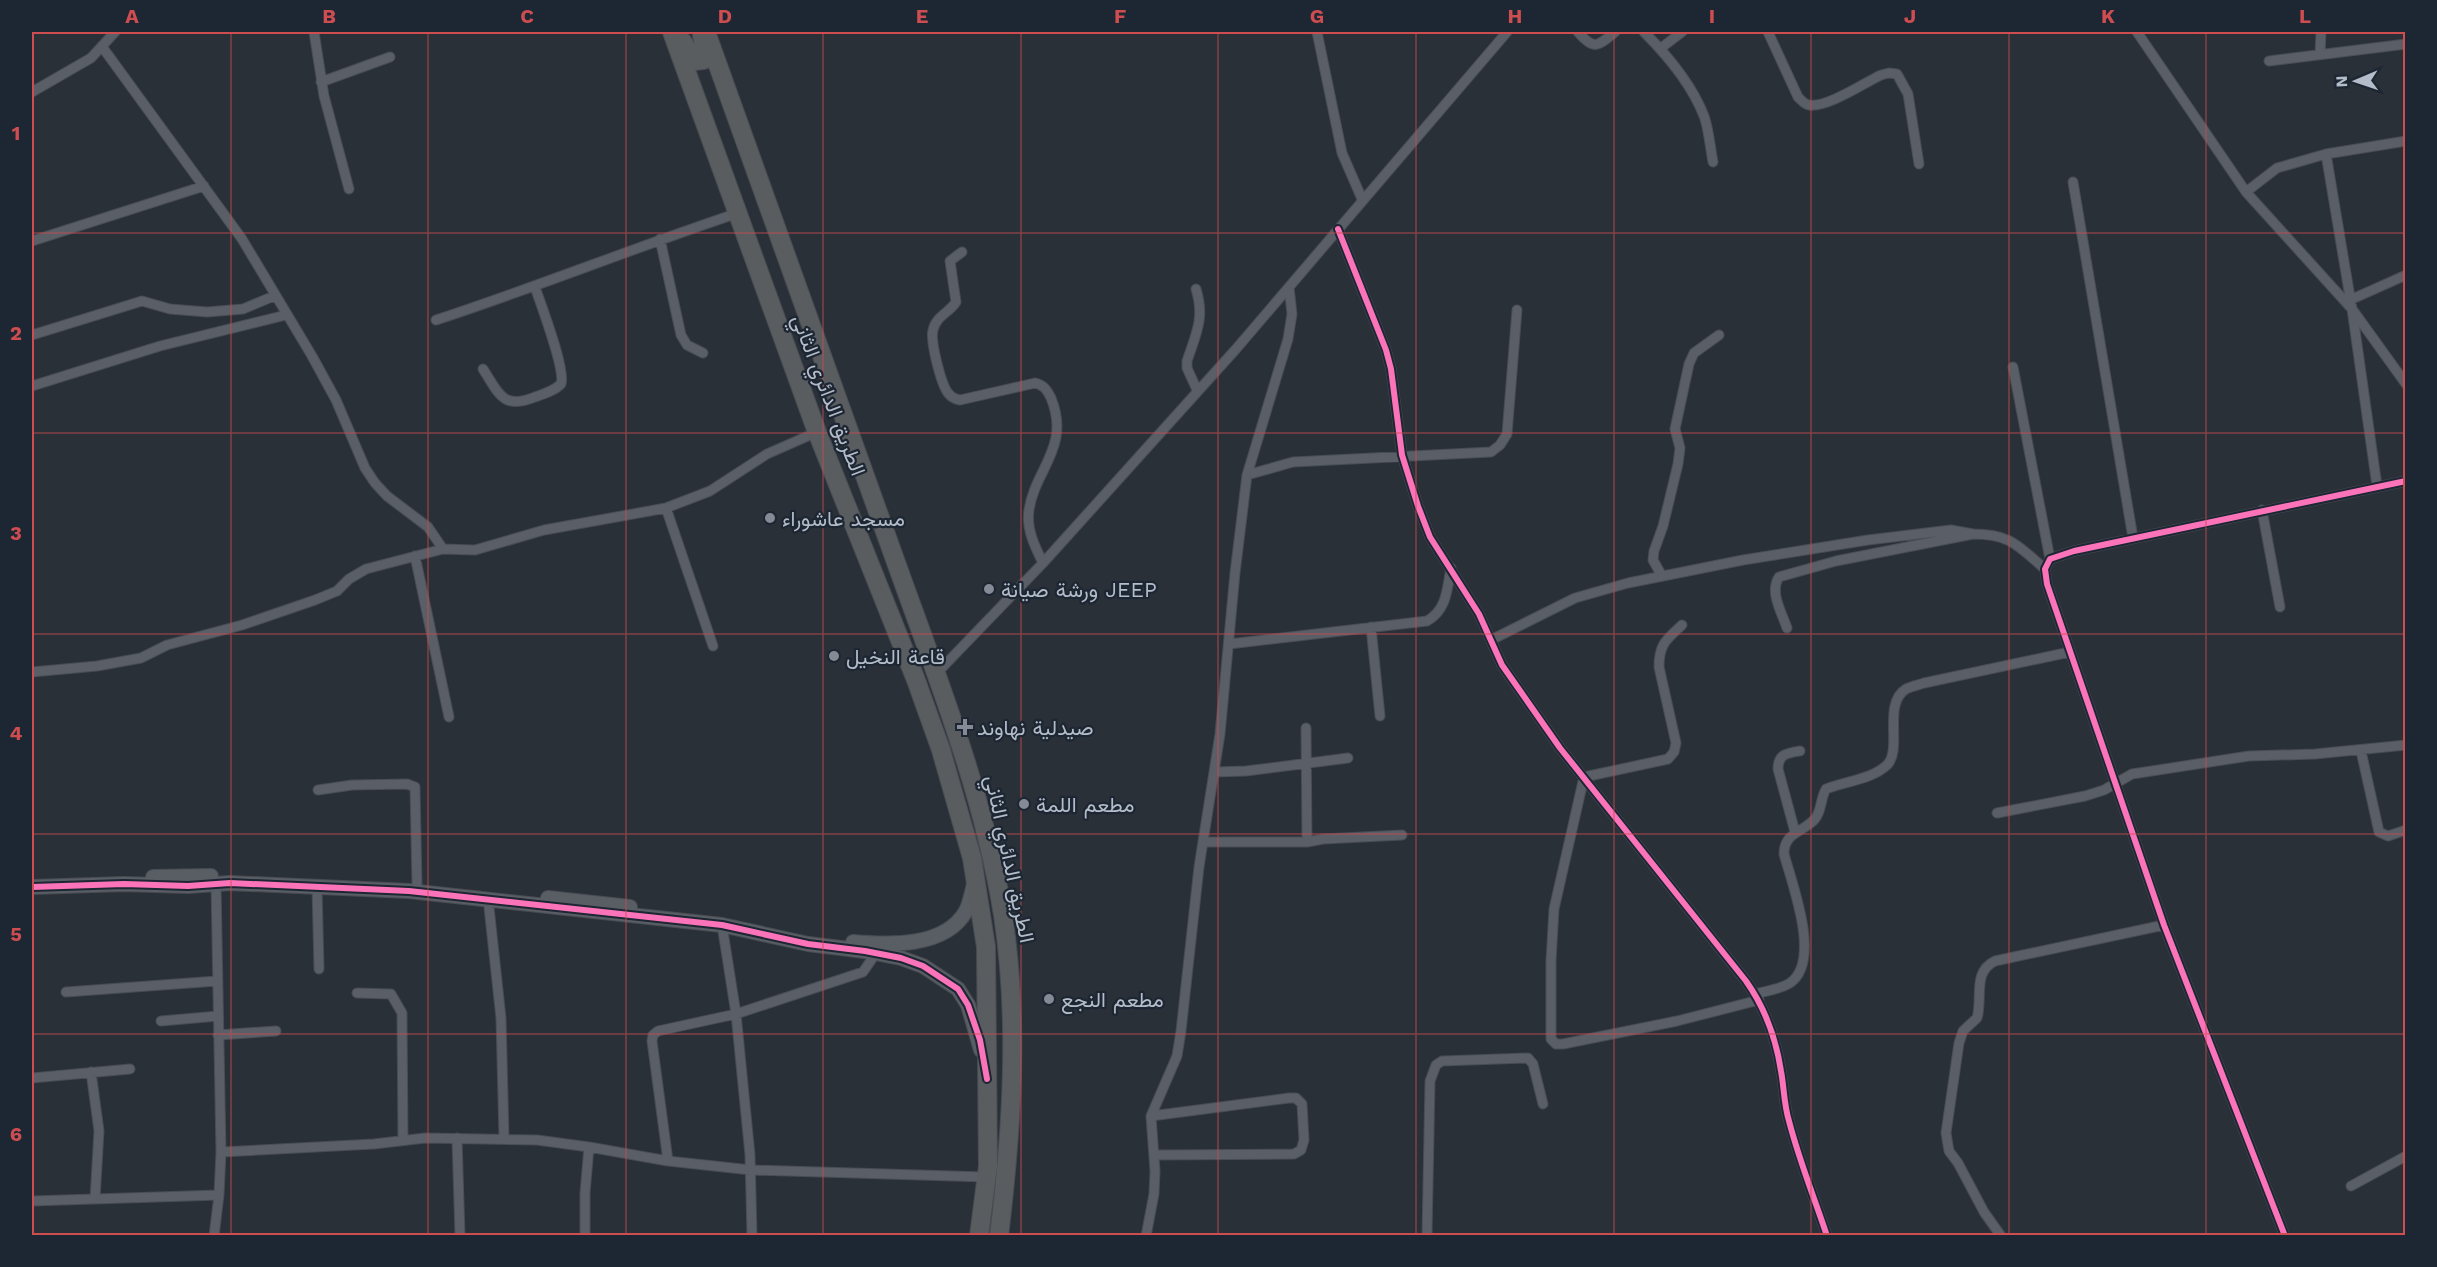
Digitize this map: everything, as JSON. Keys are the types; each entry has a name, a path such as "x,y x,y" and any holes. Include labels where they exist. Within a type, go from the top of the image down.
{"highway":[{"name":"الطريق الدائري الثاني","path":"672,32 818,432 883,592 941,750 959,808 976,879 986,947 986,1177 979,1236"},
{"path":"678,32 694,61 703,60 704,32"},
{"name":"الطريق الدائري الثاني","path":"704,32 937,673 978,804 998,890 1006,944 1013,1052 1007,1173 999,1236"},
{"path":"738,213 734,168 739,164 744,164 751,170 763,191"}],"street":[{"path":"32,92 91,58 103,48 115,32"},
{"path":"314,32 321,82 349,189"},
{"path":"1317,32 1340,142 1362,200"},
{"path":"937,673 1043,563 1236,349 1507,32"},
{"path":"1578,32 1593,45 1600,44 1615,32"},
{"path":"1644,32 1661,48 1704,116 1713,162"},
{"path":"1661,48 1682,32"},
{"path":"1768,32 1803,103 1819,105 1881,75 1898,74 1908,94 1919,164"},
{"path":"2137,32 2246,192 2351,304 2406,384"},
{"path":"2320,54 2322,32"},
{"path":"2269,61 2406,44"},
{"path":"103,48 242,239 336,400 365,468 375,483 387,496 428,526 443,549"},
{"path":"321,82 390,57"},
{"path":"2246,192 2277,168 2326,154 2406,141"},
{"path":"2326,154 2351,304 2377,486"},
{"path":"2073,182 2133,538"},
{"path":"32,241 204,186"},
{"path":"436,320 535,287 660,239 738,213"},
{"path":"1338,229 1386,350 1391,369 1402,455 1430,537 1479,614 1512,682 1757,997 1770,1025 1779,1056 1788,1119 1803,1170 1827,1236"},
{"path":"660,239 681,336 687,345 704,353"},
{"path":"962,252 950,261 956,302 936,321 932,339 943,381 948,393 954,398 960,400 1035,383 1042,384 1046,389 1056,414 1053,454 1034,491 1029,511 1034,543 1043,563"},
{"path":"2351,304 2406,275"},
{"path":"1146,1236 1154,1194 1155,1155 1151,1116 1177,1056 1203,842 1214,772 1247,475 1288,339 1292,314 1289,286"},
{"path":"483,369 499,394 510,402 523,402 561,384 563,379 560,363 535,287"},
{"path":"1196,289 1200,302 1200,322 1187,361 1187,368 1197,390"},
{"path":"32,335 142,301 170,309 207,312 243,309 274,296"},
{"path":"1247,475 1293,462 1491,452 1500,445 1507,434 1517,310"},
{"path":"32,386 160,346 286,315"},
{"path":"1662,576 1656,568 1654,551 1678,464 1680,448 1675,429 1689,364 1694,353 1719,335"},
{"path":"2013,367 2050,559 2045,568 2047,584 2164,925 2285,1236"},
{"path":"32,672 97,666 141,658 167,645 242,625 315,600 337,591 366,569 415,556 443,549 475,550 544,530 666,508 710,491 767,454 818,432"},
{"path":"2050,559 2133,538 2406,481"},
{"path":"666,508 713,646"},
{"path":"2262,510 2280,607"},
{"path":"1491,640 1575,598 1628,583 1743,560 1868,540 1951,530 1973,534 1993,534 2007,538 2045,568"},
{"path":"1787,628 1775,592 1775,583 1779,577 1836,561 1973,534"},
{"path":"415,556 449,717"},
{"path":"1229,644 1426,621 1436,616 1443,604 1450,568"},
{"path":"1584,777 1668,759 1674,752 1676,743 1659,667 1659,655 1662,644 1682,625"},
{"path":"1371,627 1380,716"},
{"path":"1584,777 1554,909 1551,1039 1556,1044 1677,1021 1757,997 1791,982 1801,969 1805,957 1805,939 1784,854 1787,840 1818,815 1826,789 1866,776 1887,764 1892,757 1895,709 1900,694 1906,689 1924,683 2070,652"},
{"path":"1306,728 1307,842"},
{"path":"1997,813 2085,796 2115,784 2132,774 2249,756 2361,751 2406,745"},
{"path":"1795,832 1778,763 1781,756 1800,751"},
{"path":"2361,751 2379,832 2388,836 2406,830"},
{"path":"1214,772 1246,771 1348,758"},
{"path":"318,790 363,785 406,784 415,787 417,885"},
{"path":"1203,842 1307,842 1323,839 1402,835"},
{"path":"32,882 195,876 326,878 586,901 826,940 865,943 924,940 945,933 965,912 976,879"},
{"path":"32,887 216,884 409,891 488,898 722,926 808,944 876,953 923,966 958,989 968,1005 980,1040 987,1079"},
{"path":"214,1236 221,1152 216,884"},
{"path":"317,887 319,969"},
{"path":"488,898 501,1018 504,1138"},
{"path":"2001,1236 1984,1212 1958,1163 1949,1151 1946,1133 1959,1043 1964,1032 1977,1018 1982,972 1989,963 1995,961 2164,925"},
{"path":"722,926 736,1014 751,1170 752,1236"},
{"path":"668,1161 653,1035 664,1028 736,1014 863,972 876,953"},
{"path":"66,992 217,981"},
{"path":"357,993 392,994 402,1013 403,1140"},
{"path":"161,1021 218,1016"},
{"path":"218,1035 276,1031"},
{"path":"1427,1236 1430,1082 1436,1065 1442,1062 1528,1058 1533,1064 1543,1104"},
{"path":"32,1078 129,1069"},
{"path":"91,1072 99,1131 95,1199"},
{"path":"1151,1116 1289,1098 1296,1098 1302,1104 1304,1140 1301,1150 1294,1154 1155,1155"},
{"path":"457,1138 460,1236"},
{"path":"221,1152 403,1140 504,1138 562,1142 668,1161 751,1170 986,1177"},
{"path":"585,1236 585,1194 589,1147"},
{"path":"2351,1186 2406,1156"},
{"path":"32,1201 219,1195"}],"cycle path":[{"path":"1338,229 1386,350 1391,369 1402,455 1430,537 1479,614 1502,665 1560,748 1746,981 1759,1002 1776,1047 1786,1109 1793,1136 1827,1236"},
{"path":"2285,1236 2164,925 2047,584 2045,569 2050,559 2074,551 2406,481"},
{"path":"32,887 124,884 188,886 230,883 409,891 722,925 808,944 901,958 923,966 958,989 968,1005 980,1040 987,1079"}],"place":[{"name":"مسجد عاشوراء","path":"770,518"},
{"name":"ورشة صيانة JEEP","path":"989,589"},
{"name":"قاعة النخيل","path":"834,656"},
{"name":"صيدلية نهاوند","path":"965,727"},
{"name":"مطعم اللمة","path":"1024,804"},
{"name":"مطعم النجع","path":"1049,999"}]}
